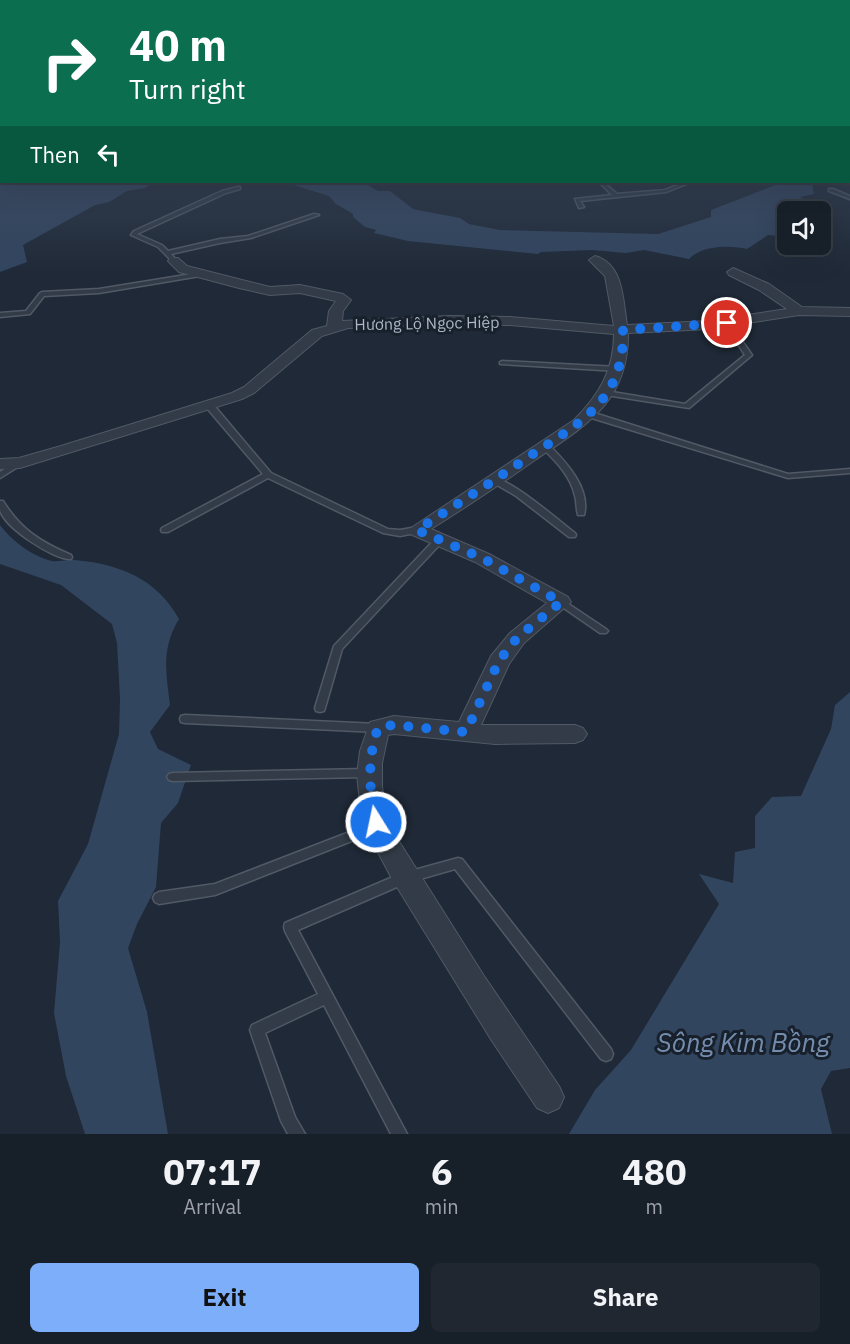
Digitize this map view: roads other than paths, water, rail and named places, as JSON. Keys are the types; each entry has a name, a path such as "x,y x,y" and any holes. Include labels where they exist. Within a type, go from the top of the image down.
{"street":[{"path":"171,257 183,269 198,275 270,291 300,289 338,297 344,300 336,310 334,327"},
{"path":"417,530 577,425 606,393 618,369 623,330 616,304 614,278 610,271 595,260"},
{"path":"733,272 764,287 799,311"},
{"name":"Hương Lộ Ngọc Hiệp","path":"0,464 20,464 209,405 249,390 307,339 334,327 362,323 510,321 623,330 727,323 799,311 850,312"},
{"path":"417,530 482,558 561,602 517,638 499,661 466,732"},
{"path":"548,1097 496,1024 404,878 378,826 372,801 371,748 378,728 393,725 495,735 576,734"}],"lane":[{"path":"602,183 616,196"},
{"path":"582,207 577,200 666,191 686,183"},
{"path":"238,188 192,206 134,235 160,246 171,257 220,241 249,237 316,215"},
{"path":"831,190 850,198"},
{"path":"0,315 28,313 42,294 99,291 198,275"},
{"path":"606,393 686,406 749,355 727,323"},
{"path":"502,363 618,369"},
{"path":"209,405 268,475 386,531 400,533 417,530"},
{"path":"588,414 788,476 850,471"},
{"path":"546,447 577,486 582,513"},
{"path":"0,476 20,464"},
{"path":"165,530 268,475"},
{"path":"495,480 519,494 572,535"},
{"path":"0,502 16,526 40,546 68,557"},
{"path":"320,708 337,648 440,539"},
{"path":"561,602 603,631"},
{"path":"185,719 378,728"},
{"path":"173,777 370,772"},
{"path":"159,898 216,889 378,826"},
{"path":"399,1134 290,927 404,878 458,863 606,1054"},
{"path":"297,1134 289,1121 257,1030 327,997"}],"water":[{"path":"0,183 153,183 145,188 127,191 109,202 95,205 23,245 27,262 0,272"},
{"path":"287,183 365,183 378,191 390,191 413,209 460,218 469,224 500,230 658,234 711,217 711,210 780,183 812,183 814,194 800,197 807,201 777,201 777,236 768,235 747,249 716,247 701,251 689,259 644,250 626,253 592,250 538,254 408,241 374,233 376,230 365,227 353,217 353,214 336,204 329,196"},
{"path":"0,525 23,547 45,559 91,562 107,565 136,576 160,593 179,619 169,640 167,651 166,671 170,705 150,732 158,749 191,765 178,803 161,823 156,887 137,924 128,948 147,1012 168,1134 85,1134 66,1076 54,1013 60,942 58,901 88,844 119,734 117,643 112,624 61,585 0,564"},
{"name":"Sông Kim Bồng","path":"850,692 850,1068 831,1071 821,1089 832,1134 569,1134 595,1090 631,1050 719,904 699,874 733,883 735,852 755,848 755,816 772,797 801,796 831,729 835,705"}]}
